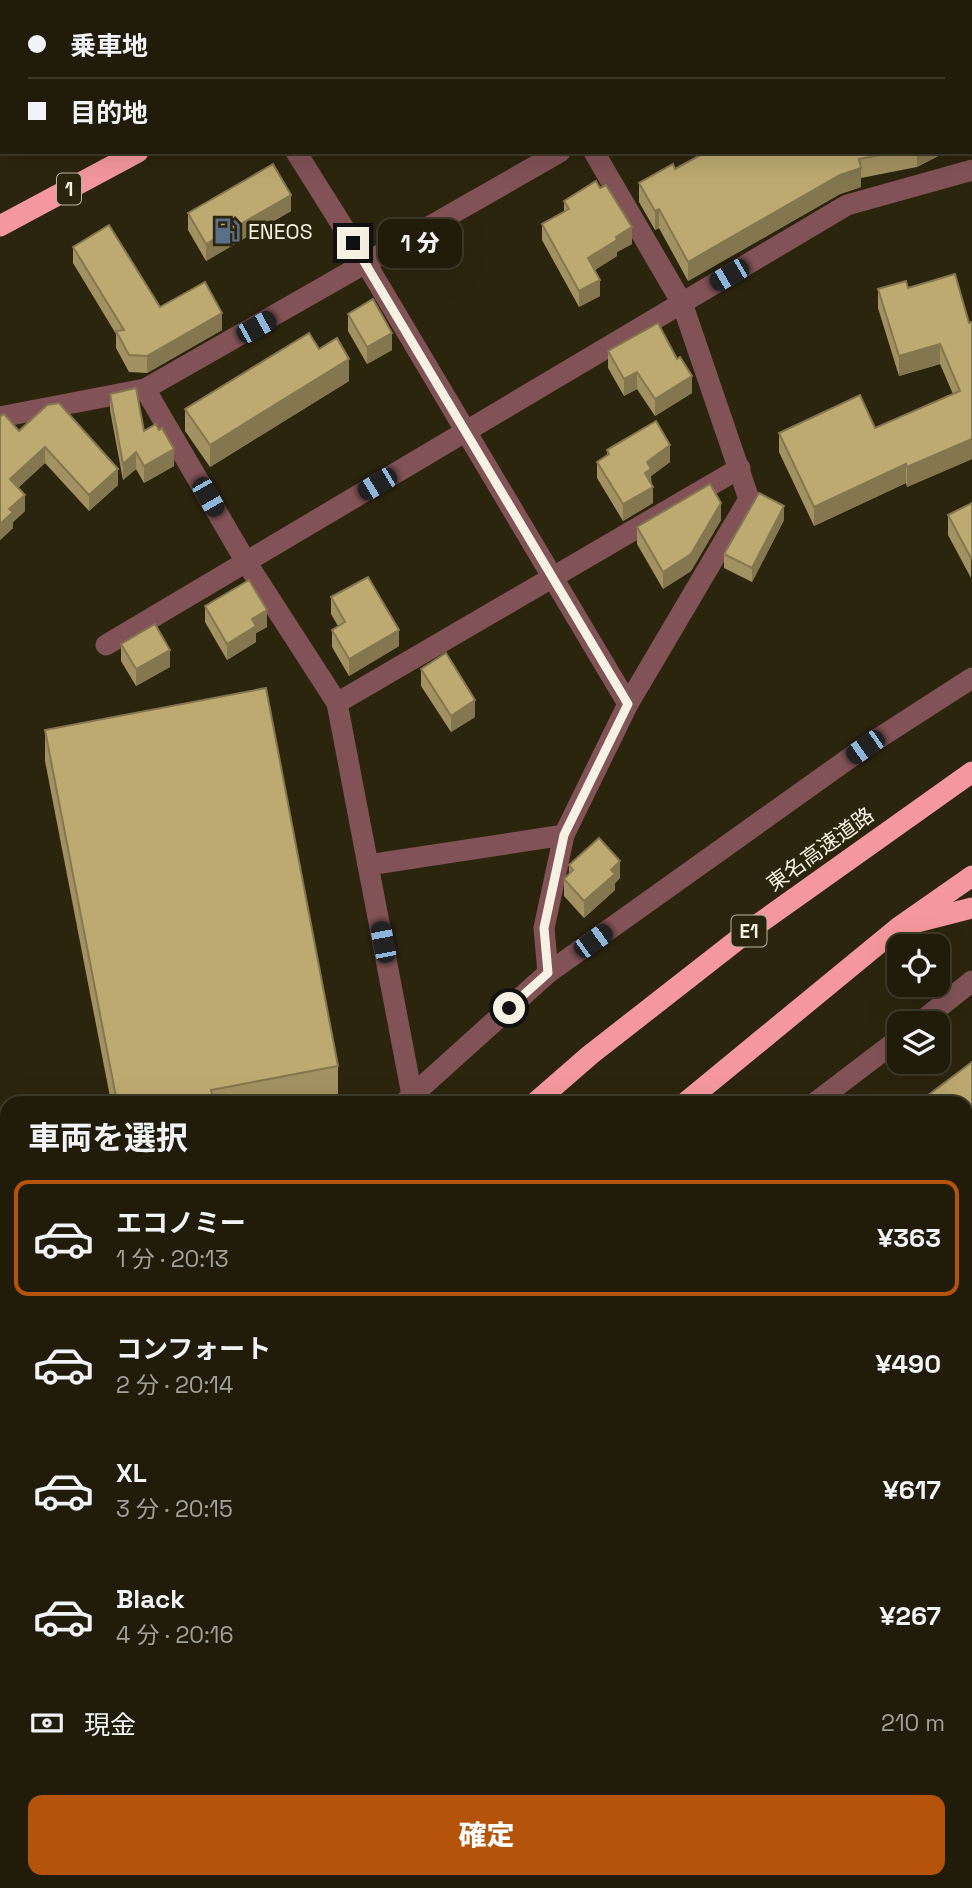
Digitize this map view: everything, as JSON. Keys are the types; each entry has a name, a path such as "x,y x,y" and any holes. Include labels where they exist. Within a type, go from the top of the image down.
{"highway":[{"name":"1","path":"0,226 134,154"},
{"name":"東名高速道路","path":"544,1096 590,1055 750,930 972,772"},
{"path":"692,1096 899,927 972,876"},
{"path":"899,927 972,908"}],"street":[{"path":"297,154 367,265 628,704"},
{"path":"0,417 145,389 367,265 557,154"},
{"path":"548,973 544,928 564,835 628,704 749,499 682,303 595,154"},
{"path":"106,645 847,205 972,170"},
{"path":"145,389 246,562 337,703 407,1096"},
{"path":"337,703 740,468"},
{"path":"411,1096 548,973 865,747 972,678"},
{"path":"368,865 564,835"},
{"path":"934,1011 972,981"},
{"path":"824,1096 887,1048"}],"building":[{"path":"702,154 885,154 859,159 861,168 840,175 688,262 659,209 655,211 639,183 673,164 675,169"},
{"path":"273,164 291,195 206,244 188,213"},
{"path":"596,181 600,188 606,185 632,227 588,258 600,280 579,291 542,224 569,209 564,201"},
{"path":"109,225 160,307 205,282 222,313 147,356 129,355 116,331 124,330 73,247"},
{"path":"955,274 969,323 972,322 972,439 907,467 906,464 814,507 779,433 860,395 875,428 960,391 940,344 899,356 878,289 906,281 908,288"},
{"path":"373,299 392,333 367,347 348,314"},
{"path":"658,323 677,359 680,357 692,376 655,399 637,372 624,379 608,351"},
{"path":"309,333 319,349 337,338 349,359 210,445 185,409"},
{"path":"136,388 144,431 156,424 159,430 162,428 174,449 144,466 136,452 123,464 110,394"},
{"path":"59,403 118,469 89,495 45,447 10,479 25,495 9,509 13,512 0,524 0,416 4,414 19,431 47,405"},
{"path":"656,421 670,445 647,462 651,469 645,473 653,487 623,504 597,462 609,454 607,450"},
{"path":"710,484 721,503 691,554 663,572 637,527"},
{"path":"759,493 784,506 752,568 724,554"},
{"path":"972,503 972,558 971,558 948,515"},
{"path":"368,577 399,630 349,659 332,630 345,622 331,597"},
{"path":"249,580 267,610 252,619 256,626 227,644 205,606"},
{"path":"155,624 170,650 136,669 121,644"},
{"path":"446,653 475,700 451,716 421,669"},
{"path":"266,688 338,1066 211,1090 212,1096 116,1096 45,730"},
{"path":"599,838 620,861 611,870 615,874 584,901 564,879 573,870 569,865"},
{"path":"972,1062 972,1096 927,1096"}],"place":[{"name":"ENEOS","path":"227,231"}],"route":[{"path":"353,243 628,704 564,835 544,928 548,973 509,1008"}]}
